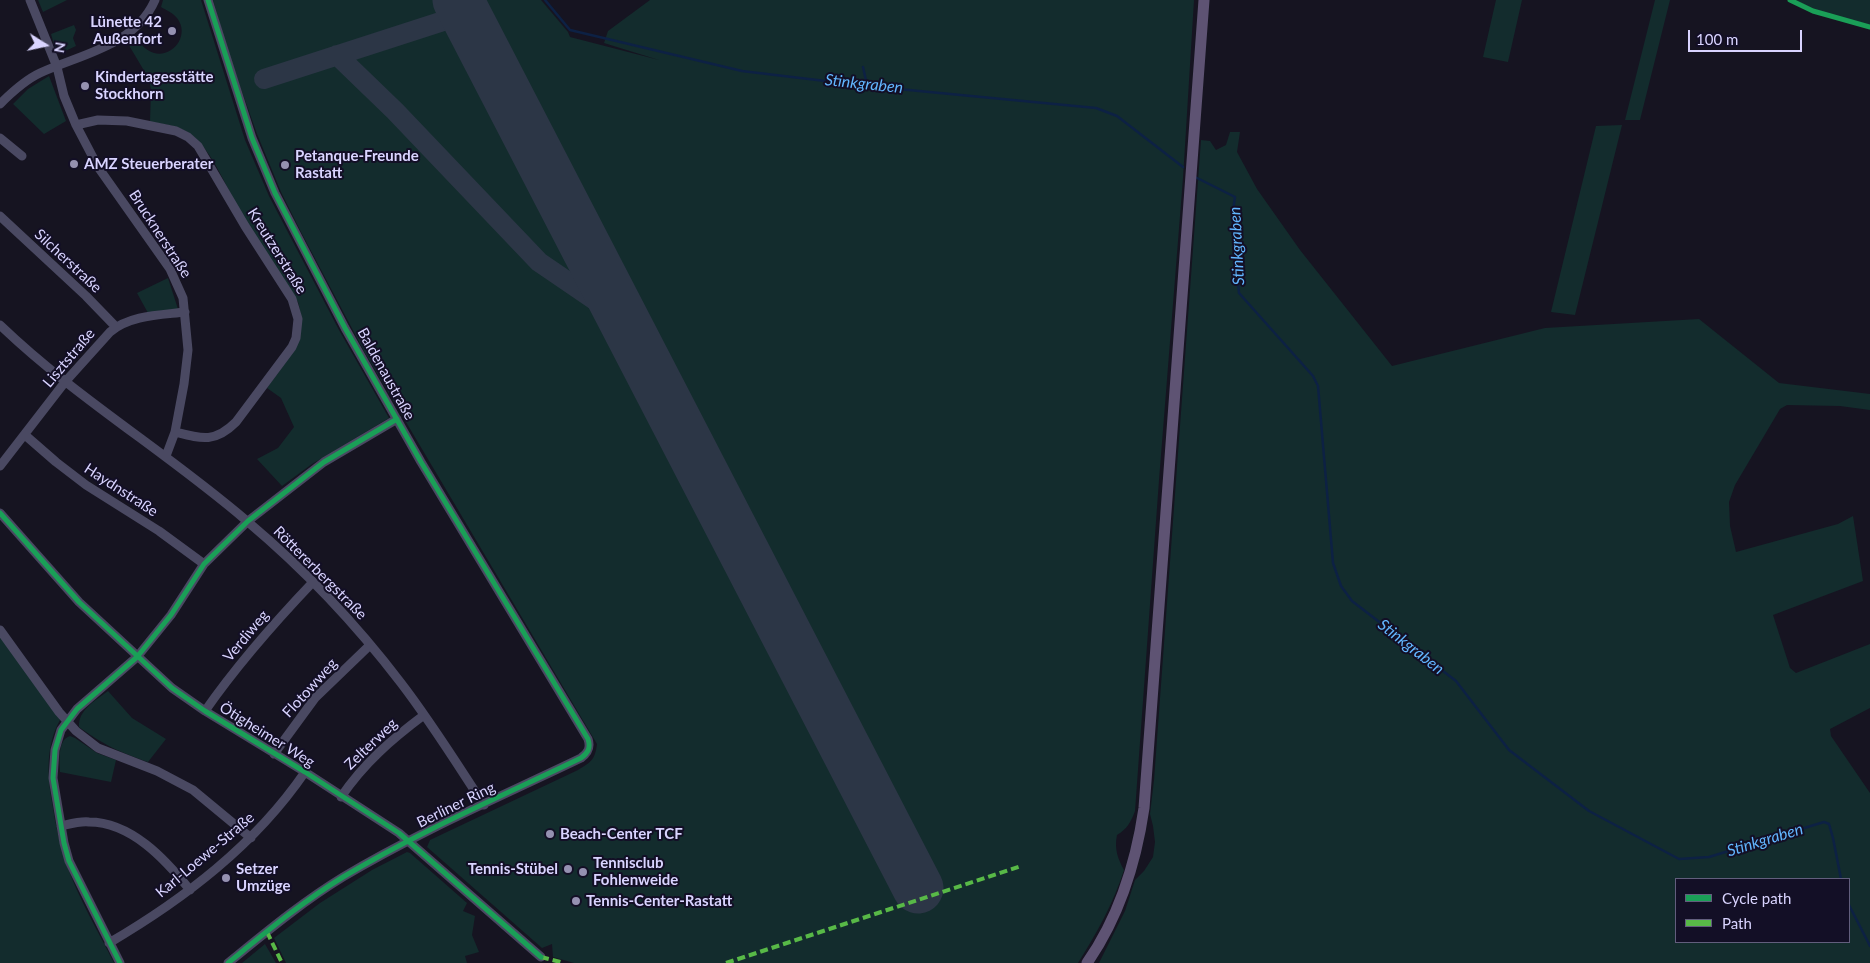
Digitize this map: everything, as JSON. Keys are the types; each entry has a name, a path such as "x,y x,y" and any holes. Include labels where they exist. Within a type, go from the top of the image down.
{"main road":[{"path":"1087,963 1106,933 1127,884 1140,835 1144,808 1204,0"}],"street":[{"name":"Brucknerstraße","path":"30,0 76,125 98,167 170,269 181,291 188,350 175,432 166,456"},
{"path":"0,104 21,85 40,74 96,51 124,36 140,24 155,0"},
{"name":"Baldenaustraße","path":"208,0 252,138 276,193 345,328 421,462 588,739"},
{"name":"Kreutzerstraße","path":"76,125 91,120 122,121 169,129 188,137 198,146 245,226 292,299 297,311 298,328 292,347 250,405 232,426 218,436 210,438 199,438 175,432"},
{"path":"0,138 22,156"},
{"name":"Silcherstraße","path":"0,216 116,326"},
{"name":"Lisztstraße","path":"0,466 65,382 116,326 148,317 185,312"},
{"name":"Röttererbergstraße","path":"0,325 65,382 166,456 248,521 313,582 370,645 424,715 484,805"},
{"path":"120,963 69,861 53,778 54,760 61,730 86,701 137,657 171,615 204,564 248,521 324,462 397,420"},
{"name":"Haydnstraße","path":"25,435 56,462 86,484 159,531 204,564"},
{"name":"Ötigheimer Weg","path":"0,512 79,602 172,688 205,711 305,772 409,841 541,957"},
{"name":"Verdiweg","path":"205,711 228,678 270,627 313,582"},
{"path":"0,630 67,722 76,731 98,748 157,772 193,790 251,838"},
{"name":"Flotowweg","path":"274,754 315,698 370,645"},
{"name":"Zelterweg","path":"342,797 353,780 381,748 424,715"},
{"name":"Berliner Ring","path":"228,963 294,910 342,878 409,841 581,758 590,747 588,739"},
{"name":"Karl-Loewe-Straße","path":"109,943 149,920 190,890 251,838 278,808 305,772"},
{"path":"61,826 87,821 104,823 121,829 149,846 190,890"}],"green space":[{"path":"38,0 67,0 43,12"},
{"path":"163,0 201,0 245,140 269,196 339,330 389,418 312,464 282,486 257,459 278,448 294,427 281,398 267,388 288,358 298,338 301,327 301,315 298,302 238,207 207,151 193,136 183,130 150,122 151,90 149,79 127,42 136,37 145,48 154,53 163,53 171,50 177,44 181,36 181,27 175,16 161,7"},
{"path":"213,0 541,0 568,32 570,37 659,60 604,43 608,31 650,0 1194,0 1183,178 1135,811 1128,825 1117,835 1117,854 1124,870 1120,883 1092,941 1078,963 574,963 553,957 552,944 542,948 427,847 430,840 578,770 592,760 597,744 365,353 301,232 281,192 257,134 229,55"},
{"path":"1496,0 1522,0 1508,62 1483,57"},
{"path":"1655,0 1670,0 1640,120 1625,120"},
{"path":"1793,0 1870,0 1870,25 1822,12"},
{"path":"74,25 76,30 73,38 76,46 63,52 55,48 51,34"},
{"path":"49,76 66,121 44,134 13,104 28,89"},
{"path":"1622,125 1575,315 1551,312 1596,126"},
{"path":"1230,132 1240,132 1237,152 1257,189 1300,250 1392,366 1545,328 1699,319 1779,383 1870,394 1870,410 1840,406 1787,405 1780,409 1735,485 1729,502 1730,526 1736,552 1838,524 1853,516 1863,581 1773,615 1790,668 1796,673 1870,644 1870,708 1830,729 1831,736 1870,793 1870,963 1099,963 1125,911 1135,880 1144,871 1153,857 1155,842 1150,814 1201,140 1210,141 1216,150 1226,145"},
{"path":"168,278 178,309 148,313 137,293"},
{"path":"0,635 59,717 60,720 52,739 49,760 50,791 58,834 64,858 72,878 114,963 0,963"},
{"path":"108,691 132,718 166,739 148,762 112,748 79,727 79,721 84,711"},
{"path":"70,736 97,753 116,760 111,782 60,772 61,746 66,738"},
{"path":"407,852 467,903 463,911 475,916 472,935 479,952 465,956 467,963 286,963 274,938 320,903 372,870"},
{"path":"265,944 276,963 242,963"}],"waterway":[{"name":"Stinkgraben","path":"545,0 570,30 742,71 867,86 1096,108 1117,116 1183,167"},
{"path":"863,67 867,85"},
{"name":"Stinkgraben","path":"1195,177 1235,197 1232,218 1239,293 1313,376 1318,386 1333,563 1341,586 1352,601 1456,681 1509,750 1589,811 1679,859 1709,857 1824,822 1829,824 1841,878"},
{"name":"Stinkgraben","path":"1850,907 1870,946"}],"taxiway":[{"path":"264,79 465,14"},
{"path":"337,55 395,111 539,262 624,320"}],"runway":[{"path":"458,0 918,888"}],"marked path":[{"path":"726,963 1021,866"},
{"path":"267,932 282,963"},
{"path":"541,957 564,963"}],"cycle path":[{"path":"208,0 252,138 275,193 345,328 421,462 588,739 589,745 587,752 581,758 430,830 343,877 298,907 228,963"},
{"path":"1790,0 1813,11 1870,27"},
{"path":"120,963 69,861 64,843 53,778 55,750 61,730 77,709 137,657 171,615 204,564 248,521 324,462 397,419"},
{"path":"0,513 79,602 172,688 205,711 305,772 399,833 541,957"}],"place":[{"name":"Lünette 42 Außenfort","path":"172,31"},
{"name":"Kindertagesstätte Stockhorn","path":"85,86"},
{"name":"AMZ Steuerberater","path":"74,164"},
{"name":"Petanque-Freunde Rastatt","path":"285,165"},
{"name":"Beach-Center TCF","path":"550,834"},
{"name":"Tennis-Stübel","path":"568,869"},
{"name":"Tennisclub Fohlenweide","path":"583,872"},
{"name":"Setzer Umzüge","path":"226,878"},
{"name":"Tennis-Center-Rastatt","path":"576,901"}]}
